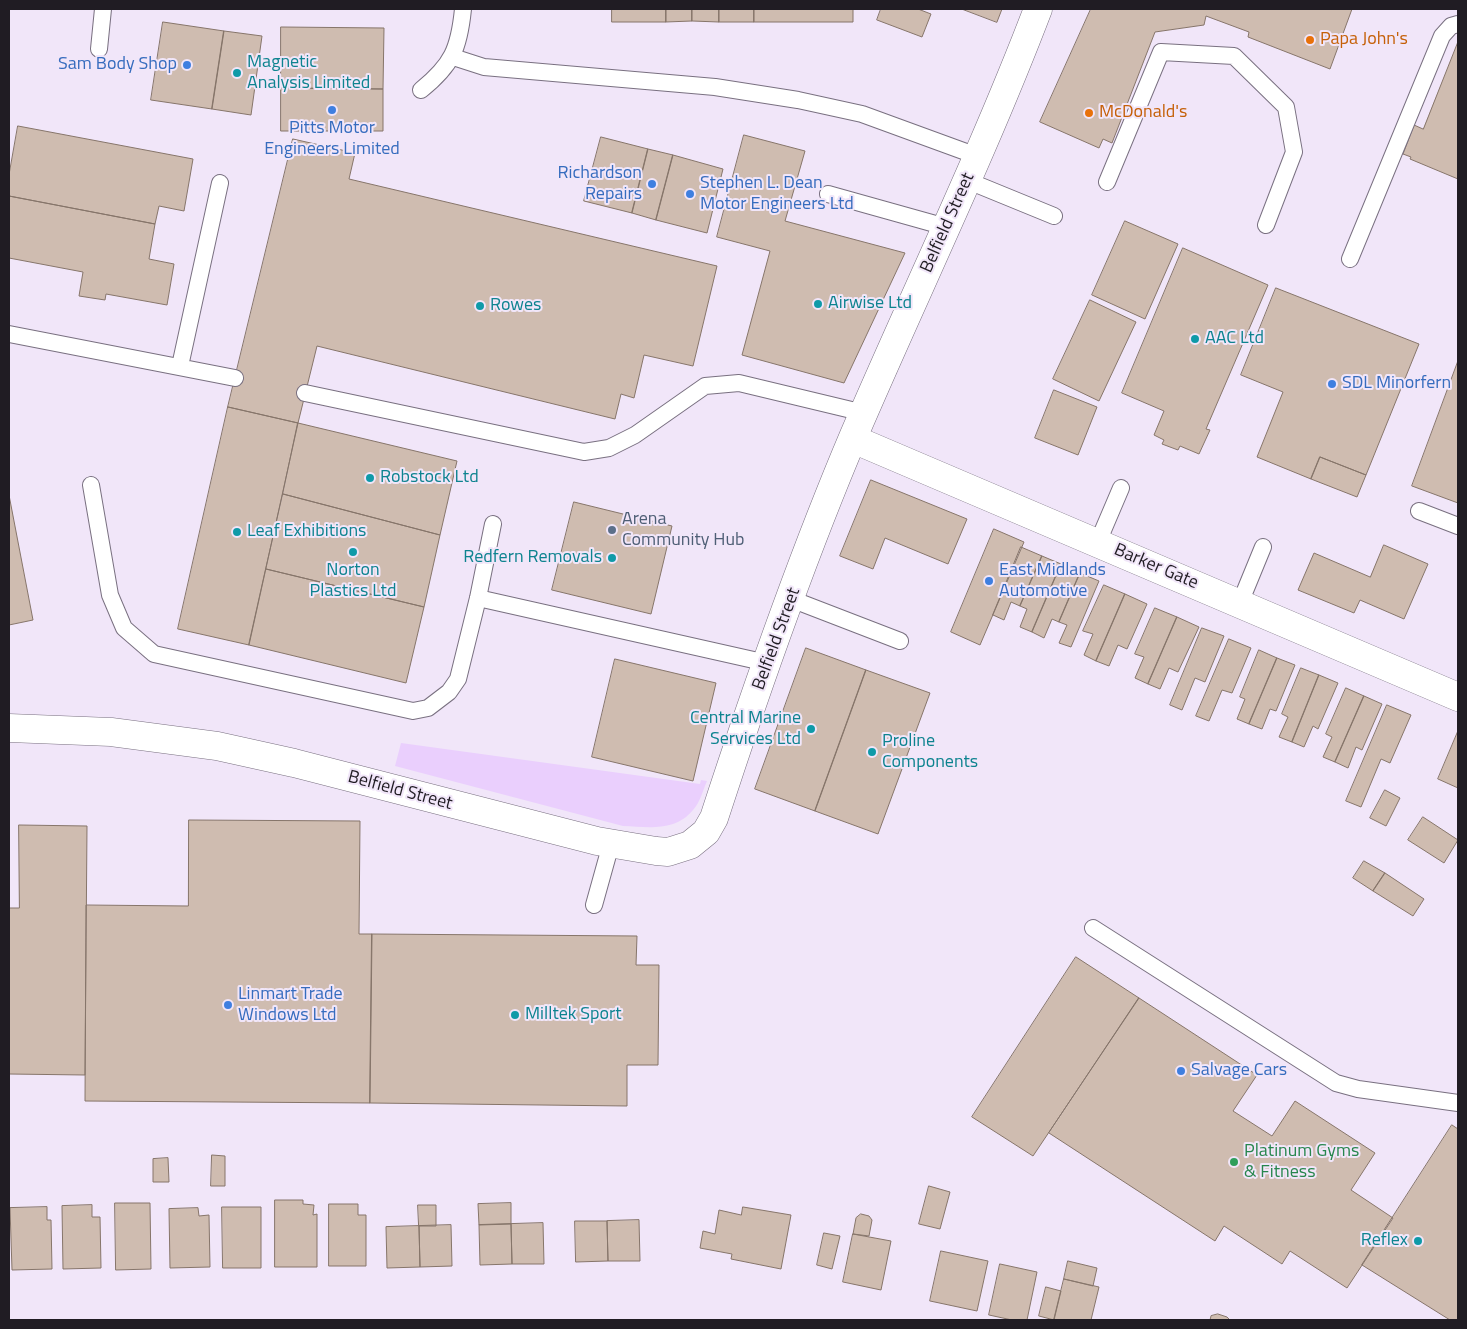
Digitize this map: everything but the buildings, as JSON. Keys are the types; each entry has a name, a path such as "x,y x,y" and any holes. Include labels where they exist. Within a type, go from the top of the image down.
{"street":[{"name":"Belfield Street","path":"9,728 110,732 217,746 294,763 611,844 668,852 690,846 706,832 714,818 767,663 853,439 972,168 1038,9"},
{"name":"Barker Gate","path":"853,439 1458,697"}],"lane":[{"path":"99,49 103,9"},
{"path":"421,90 436,77 453,57 461,26 463,9"},
{"path":"1350,259 1442,36 1451,26 1458,24"},
{"path":"1107,182 1161,52 1234,56 1286,107 1288,116 1294,152 1266,224"},
{"path":"453,57 484,67 715,86 798,100 862,114 972,168 1054,216"},
{"path":"180,366 220,183"},
{"path":"828,194 946,227"},
{"path":"9,334 235,378"},
{"path":"306,393 584,452 609,448 635,435 705,386 739,383 864,413"},
{"path":"92,485 110,595 124,628 154,654 413,711 428,708 449,692 458,679 478,598 493,524"},
{"path":"1098,542 1121,488"},
{"path":"1419,511 1458,526"},
{"path":"1240,603 1263,548"},
{"path":"478,598 767,663"},
{"path":"791,599 900,641"},
{"path":"594,905 611,844"},
{"path":"1093,928 1336,1083 1358,1089 1458,1103"}],"shaded area":[{"path":"401,743 700,784 701,780 707,781 695,807 686,817 678,822 661,827 623,826 395,766"}],"place":[{"name":"Papa John's","path":"1310,40"},
{"name":"Sam Body Shop","path":"187,65"},
{"name":"Magnetic Analysis Limited","path":"237,73"},
{"name":"Pitts Motor Engineers Limited","path":"332,110"},
{"name":"McDonald's","path":"1089,113"},
{"name":"Richardson Repairs","path":"652,184"},
{"name":"Stephen L. Dean Motor Engineers Ltd","path":"690,194"},
{"name":"Airwise Ltd","path":"818,304"},
{"name":"Rowes","path":"480,306"},
{"name":"AAC Ltd","path":"1195,339"},
{"name":"SDL Minorfern","path":"1332,384"},
{"name":"Robstock Ltd","path":"370,478"},
{"name":"Arena Community Hub","path":"612,530"},
{"name":"Leaf Exhibitions","path":"237,532"},
{"name":"Norton Plastics Ltd","path":"353,552"},
{"name":"Redfern Removals","path":"612,558"},
{"name":"East Midlands Automotive","path":"989,581"},
{"name":"Central Marine Services Ltd","path":"811,729"},
{"name":"Proline Components","path":"872,752"},
{"name":"Linmart Trade Windows Ltd","path":"228,1005"},
{"name":"Milltek Sport","path":"515,1015"},
{"name":"Salvage Cars","path":"1181,1071"},
{"name":"Platinum Gyms & Fitness","path":"1234,1162"},
{"name":"Reflex","path":"1418,1241"}]}
